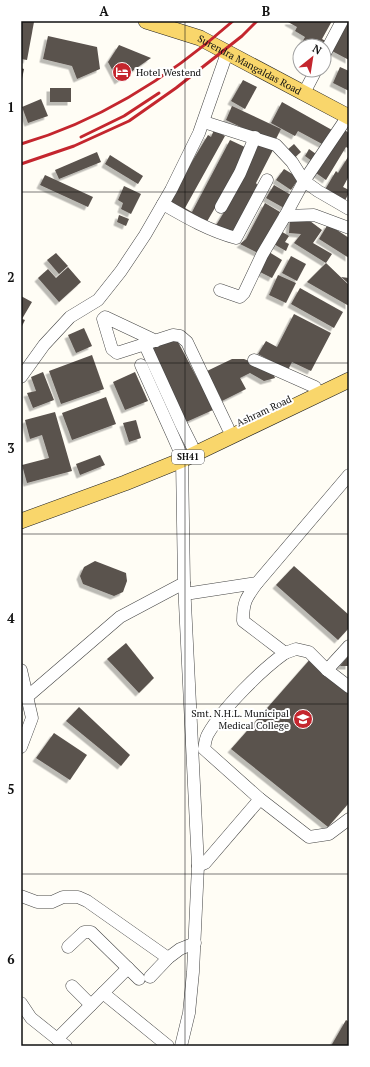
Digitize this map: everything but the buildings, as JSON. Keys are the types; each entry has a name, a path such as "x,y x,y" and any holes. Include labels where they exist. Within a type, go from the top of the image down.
{"main road":[{"name":"Surendra Mangaldas Road","path":"146,21 200,38 348,117"},
{"name":"Ashram Road","path":"21,512 185,453 228,428 349,372"},
{"name":"Ashram Road","path":"21,521 105,490 349,380"}],"street":[{"path":"332,40 342,21"},
{"path":"21,377 44,345 70,317 98,300 121,272 163,204 204,122 227,53"},
{"path":"304,93 312,78"},
{"path":"220,290 240,297 244,293 262,254 286,216 304,181 348,117"},
{"path":"204,122 255,137 276,145 292,162 304,181 349,209"},
{"path":"221,207 240,173 255,137"},
{"path":"163,204 193,221 221,234 236,238 267,180"},
{"path":"286,216 314,215 349,228"},
{"path":"156,341 104,317 103,321 112,349 115,352 120,353 175,335 184,338 228,428"},
{"path":"145,345 181,424 185,453 184,588 198,866 195,943 189,1013 181,1046"},
{"path":"254,360 315,387"},
{"path":"141,365 185,453"},
{"path":"285,654 243,621 243,607 248,596 257,583 349,475"},
{"path":"27,697 120,617 184,588 257,583"},
{"path":"327,670 349,646"},
{"path":"349,687 327,670 309,652 296,649 269,664 228,707 207,736 204,750 260,798 309,837 329,834 349,819"},
{"path":"21,670 32,718 21,747"},
{"path":"198,866 205,863 260,798"},
{"path":"21,896 37,902 52,902 63,896 78,897 88,901 168,958"},
{"path":"68,947 84,932 91,932 128,968 144,978 180,949 195,943"},
{"path":"21,1003 31,1018 62,1042 91,1005 128,968"},
{"path":"72,986 91,1005"},
{"path":"103,993 168,1046"}],"railway":[{"path":"21,144 79,123 134,94 185,60 233,21"},
{"path":"21,164 74,146 129,121 176,88 242,36 257,21"},
{"path":"81,137 124,116 159,93"}],"place":[{"name":"Hotel Westend","path":"122,72"},
{"name":"Smt. N.H.L. Municipal Medical College","path":"303,719"}]}
